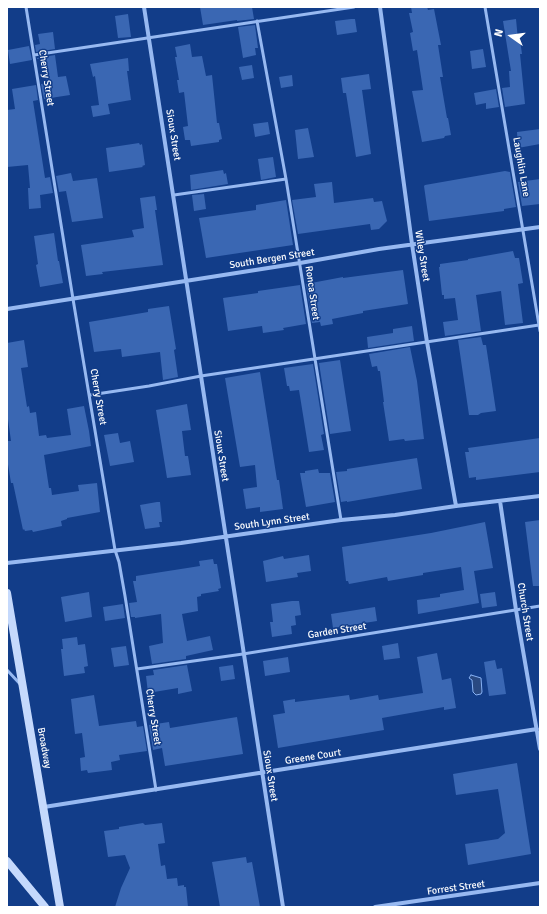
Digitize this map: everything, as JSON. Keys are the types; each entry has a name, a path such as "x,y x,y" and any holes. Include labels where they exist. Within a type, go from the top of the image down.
{"main road":[{"name":"Broadway","path":"7,596 24,688 60,907"},
{"path":"7,861 45,907"}],"street":[{"name":"Sioux Street","path":"144,7 283,907"},
{"name":"Wiley Street","path":"380,7 412,244 427,342 456,506"},
{"name":"South Bergen Street","path":"7,309 412,244 540,227"},
{"name":"South Lynn Street","path":"7,563 226,537 341,520 395,515 540,496"},
{"name":"Church Street","path":"500,501 516,610 540,749"},
{"name":"Greene Court","path":"44,807 537,729"},
{"name":"Forrest Street","path":"375,907 540,884"}],"lane":[{"name":"Cherry Street","path":"26,7 73,299 115,550 120,568 156,790"},
{"path":"34,55 354,7"},
{"name":"Laughlin Lane","path":"485,7 540,331"},
{"name":"Ronca Street","path":"257,21 286,179 341,520"},
{"path":"174,195 286,179"},
{"path":"90,394 539,325"},
{"name":"Garden Street","path":"137,669 243,654 540,606"},
{"path":"7,670 24,688"}],"water":[{"path":"471,675 481,678 481,694 476,695 473,692 472,680 469,678"}],"building":[{"path":"200,7 252,7 254,19 203,25"},
{"path":"411,7 427,7 428,10 434,9 441,45 438,45 443,77 440,77 451,135 445,136 444,138 422,142 412,91 423,90 417,50 413,51 410,33 413,32 409,13 412,13"},
{"path":"128,14 131,37 118,38 115,16"},
{"path":"355,19 357,32 337,35 335,21"},
{"path":"516,19 518,40 520,40 522,54 520,54 525,104 505,107 502,88 510,87 509,71 511,71 503,21"},
{"path":"255,25 258,48 255,48 256,55 243,58 238,27"},
{"path":"53,32 55,49 36,52 35,45 40,44 38,34"},
{"path":"190,44 192,57 202,56 206,76 212,75 217,123 219,123 222,139 219,140 219,142 191,146 190,140 185,140 183,127 188,126 184,92 179,93 175,47"},
{"path":"29,46 32,60 10,64 8,50"},
{"path":"483,49 486,67 472,69 470,51"},
{"path":"55,55 58,77 66,76 70,95 44,99 41,84 47,83 44,58 37,58"},
{"path":"128,58 129,71 127,71 131,100 108,104 110,114 93,117 91,106 99,105 95,76 93,77 90,64"},
{"path":"252,65 254,78 242,80 239,67"},
{"path":"369,74 371,89 362,90 371,154 356,157 346,93 343,93 341,78"},
{"path":"292,75 293,86 281,88 279,77"},
{"path":"36,85 38,100 33,101 45,178 50,177 53,193 40,195 41,208 29,209 28,188 30,188 28,165 7,167 7,110 15,109 12,89"},
{"path":"496,89 499,107 486,109 486,103 476,105 474,93"},
{"path":"268,122 270,134 255,137 253,124"},
{"path":"308,128 314,157 298,159 295,130"},
{"path":"540,129 540,144 518,148 517,132"},
{"path":"139,143 140,145 142,144 145,165 142,166 143,167 109,172 106,148"},
{"path":"273,157 276,177 261,180 258,159"},
{"path":"223,170 224,174 226,173 228,184 191,190 190,175"},
{"path":"505,171 510,172 516,207 504,209 504,211 429,221 425,185"},
{"path":"71,173 73,181 97,178 103,218 72,222 66,191 59,192 56,176"},
{"path":"540,179 540,204 522,206 518,182"},
{"path":"332,182 334,203 373,198 374,202 382,201 387,221 379,229 371,230 370,224 298,234 292,200 316,197 314,184"},
{"path":"204,194 206,209 194,211 192,195"},
{"path":"155,196 157,210 155,210 163,265 102,272 103,274 86,276 81,245 134,237 132,230 144,228 140,198"},
{"path":"286,200 293,245 206,258 199,218 256,210 256,205"},
{"path":"54,233 63,283 40,287 36,265 38,264 34,236"},
{"path":"513,251 515,258 519,258 523,283 518,284 523,323 505,325 501,291 476,295 481,331 445,336 443,322 458,320 455,298 444,299 444,295 442,295 440,264"},
{"path":"403,270 408,304 363,311 363,313 332,319 333,324 321,326 320,322 312,323 306,284 343,277"},
{"path":"300,285 306,324 283,328 284,330 263,333 262,326 228,331 223,298"},
{"path":"169,306 176,349 174,350 178,377 163,380 160,352 122,357 121,349 94,352 89,322 148,312 148,309"},
{"path":"412,326 414,341 368,348 367,337 393,333 393,329"},
{"path":"481,337 483,345 486,345 496,411 481,413 478,415 469,415 458,340"},
{"path":"24,340 28,367 21,368 27,407 29,406 30,413 36,412 39,436 46,435 47,438 71,435 67,409 84,406 89,431 91,446 44,455 49,488 51,488 52,495 79,491 78,485 97,483 100,512 67,518 61,521 62,526 33,532 32,530 23,530 13,483 11,483 7,458 7,441 11,441 7,412 7,343"},
{"path":"410,347 417,381 424,439 389,441 380,371 378,371 377,366 372,367 369,354"},
{"path":"340,360 351,431 330,434 319,363"},
{"path":"313,364 324,434 321,435 324,450 309,452 299,390 290,391 289,386 287,386 284,368"},
{"path":"260,372 283,509 260,512 260,507 246,509 243,489 257,487 255,465 240,467 225,378"},
{"path":"187,404 191,430 182,431 185,456 188,456 191,475 167,478 156,410"},
{"path":"118,433 120,443 130,441 134,462 110,466 104,435"},
{"path":"540,438 540,472 476,480 476,477 469,478 465,452 469,452 468,448"},
{"path":"417,458 422,489 341,502 336,472"},
{"path":"318,469 319,473 330,473 335,502 306,507 300,473"},
{"path":"160,502 162,522 159,522 160,527 145,529 140,505"},
{"path":"540,520 540,586 533,586 525,522"},
{"path":"485,522 493,568 474,571 479,603 418,614 417,600 440,597 440,594 464,590 461,567 423,573 423,575 388,581 387,577 349,584 348,581 346,581 342,547 431,533"},
{"path":"309,555 311,571 297,573 298,577 266,582 263,561 283,556 284,559"},
{"path":"213,559 214,564 217,564 221,588 218,589 219,591 201,594 201,596 197,597 198,611 182,614 187,641 210,636 213,650 186,656 186,659 152,664 149,646 163,643 161,614 135,618 131,617 129,603 137,602 133,581 136,581 136,576 200,566 199,561"},
{"path":"89,592 92,617 65,622 61,597"},
{"path":"495,592 497,606 482,608 480,594"},
{"path":"299,601 301,615 295,616 296,625 291,626 292,634 272,637 270,622 273,622 271,604"},
{"path":"123,604 125,618 105,621 103,607"},
{"path":"375,607 377,621 333,628 331,614"},
{"path":"77,637 78,645 85,644 88,666 84,667 85,673 64,676 61,649 63,649 62,639"},
{"path":"398,643 400,658 384,660 382,646"},
{"path":"126,646 129,665 114,667 111,648"},
{"path":"437,653 442,680 451,678 456,708 444,710 444,707 382,718 384,730 278,748 273,715 285,713 283,701 295,699 295,702 349,695 350,700 378,695 379,700 423,693 417,657"},
{"path":"288,657 290,672 265,676 263,661"},
{"path":"495,660 497,669 502,668 506,694 489,696 484,662"},
{"path":"187,665 192,691 178,694 178,688 148,693 146,676 154,675 153,670"},
{"path":"233,665 235,679 221,681 219,667"},
{"path":"94,695 99,726 136,721 137,727 143,726 147,751 119,755 120,760 111,762 112,770 88,773 87,770 81,771 80,758 85,757 82,733 75,734 71,699"},
{"path":"237,717 243,754 165,766 162,748 153,750 149,725 169,722 170,728"},
{"path":"517,763 531,854 468,865 465,844 498,839 505,833 498,789 456,795 453,774"},
{"path":"143,823 145,825 162,823 165,843 158,844 161,866 165,865 167,879 177,878 178,886 184,885 184,887 186,887 188,907 115,907 121,888 130,868 125,855 108,857 104,831"},
{"path":"246,857 247,863 252,862 260,907 220,907 212,862"}]}
